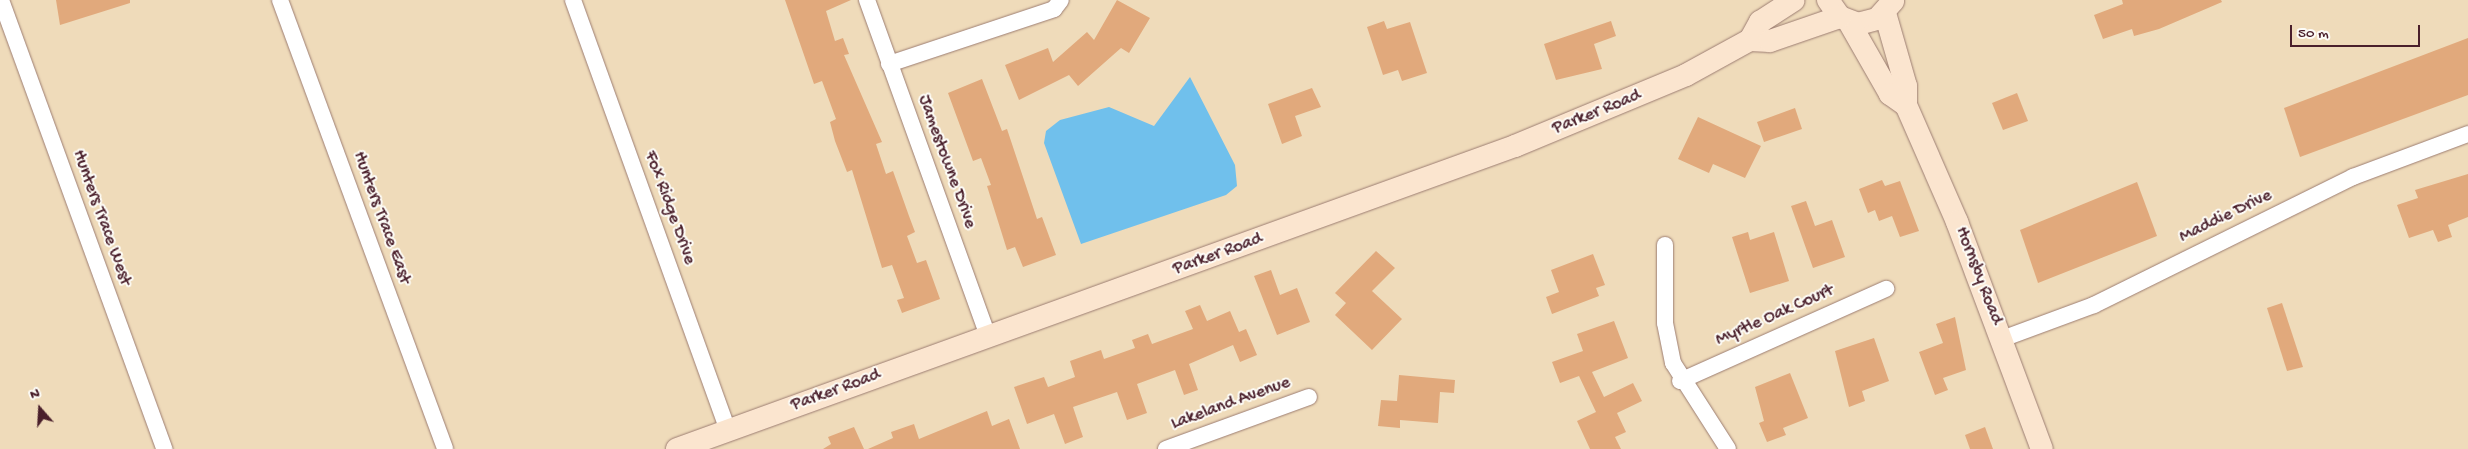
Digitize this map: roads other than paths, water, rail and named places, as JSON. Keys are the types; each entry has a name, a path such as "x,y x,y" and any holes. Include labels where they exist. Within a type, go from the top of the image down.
{"street":[{"name":"Hunters Trace West","path":"1,0 164,449"},
{"name":"Hunters Trace East","path":"280,0 445,449"},
{"name":"Fox Ridge Drive","path":"573,0 728,430"},
{"name":"Jamestowne Drive","path":"867,0 988,337"},
{"path":"889,64 1054,9 1061,0"},
{"name":"Parker Road","path":"1750,40 1760,22 1794,0"},
{"name":"Parker Road","path":"677,449 1515,146 1686,75 1750,40 1770,41 1839,13 1868,23 1894,5"},
{"name":"Hornsby Road","path":"1894,5 1906,86 1906,105 2002,339 2042,449"},
{"name":"Hornsby Road","path":"1839,13 1890,94 1906,105"},
{"name":"Maddie Drive","path":"2002,339 2094,305 2353,177 2468,134"},
{"path":"1665,245 1666,323 1680,381 1728,449"},
{"name":"Myrtle Oak Court","path":"1680,381 1886,289"},
{"name":"Lakeland Avenue","path":"1166,449 1309,397"}],"water":[{"path":"1190,77 1235,165 1237,186 1226,195 1081,244 1044,143 1046,131 1060,120 1109,107 1154,126"}]}
